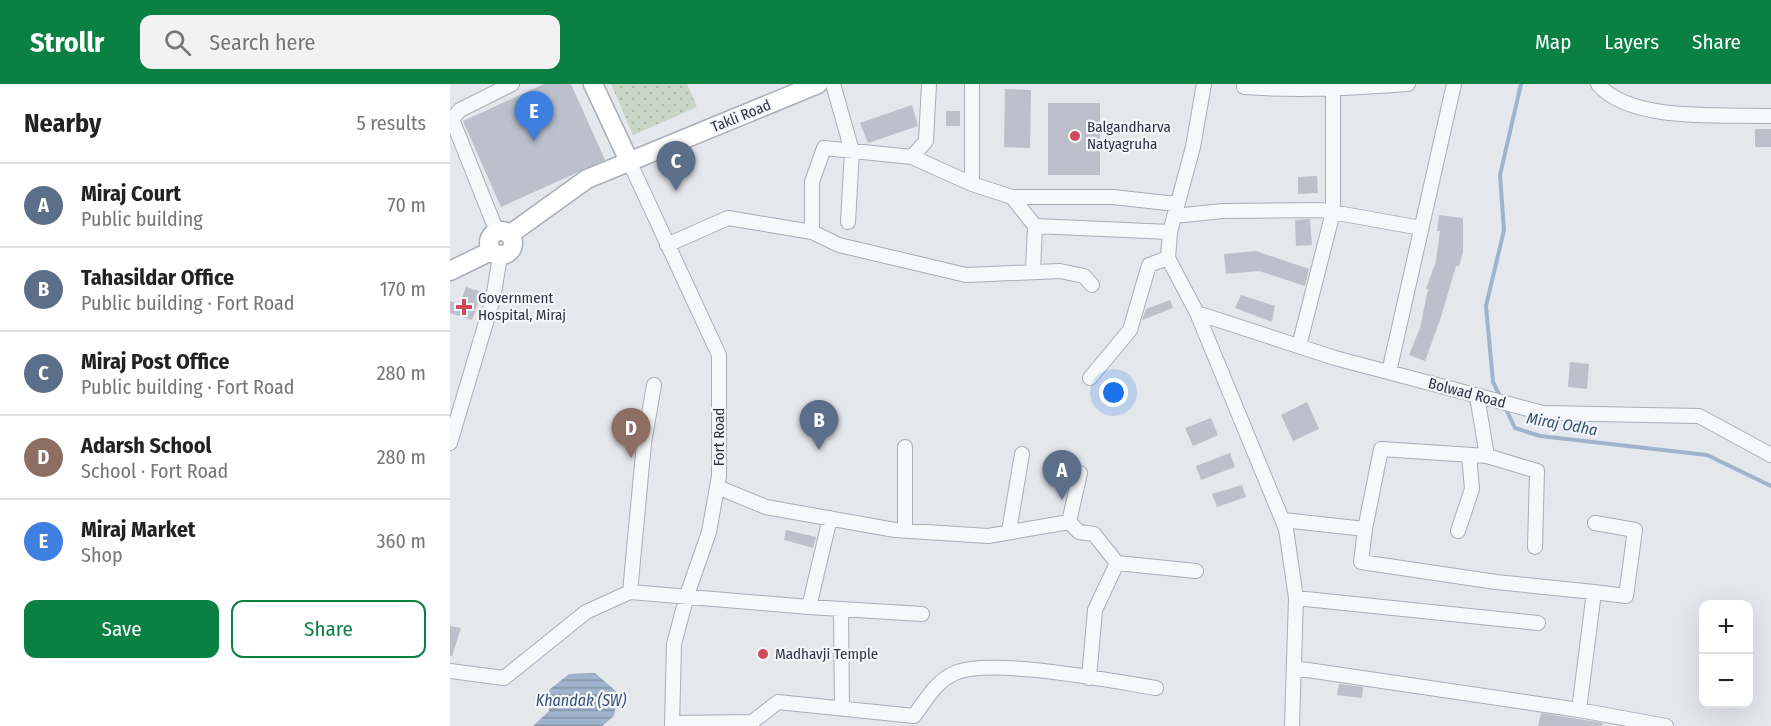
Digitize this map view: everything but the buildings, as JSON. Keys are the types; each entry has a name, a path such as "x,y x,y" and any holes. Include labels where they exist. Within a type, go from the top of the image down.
{"main road":[{"path":"593,84 629,160"},
{"name":"Takli Road","path":"503,233 587,179 818,84"},
{"path":"450,271 496,253 489,240 503,233"}],"street":[{"path":"503,233 451,119 460,110 512,84"},
{"path":"833,84 852,151 848,222"},
{"path":"912,158 926,141 929,84"},
{"path":"972,84 972,184"},
{"path":"1204,84 1192,147 1170,232 1168,258 1197,313 1286,529 1296,598 1292,726"},
{"path":"1244,84 1244,87 1275,90 1333,90 1408,84"},
{"path":"1389,372 1454,84"},
{"path":"1598,84 1608,96 1659,113 1771,116"},
{"path":"1299,346 1333,212 1333,90"},
{"path":"812,232 812,182 824,148 912,158 972,184 1012,197 1113,197 1175,210 1333,212 1421,228"},
{"name":"Fort Road","path":"629,160 719,355 717,487 709,532 687,595 674,644 672,725"},
{"path":"1012,197 1035,226 1033,270"},
{"path":"667,245 728,218 812,232 849,248 966,275 1033,270 1060,271 1083,276 1092,285"},
{"path":"1035,226 1170,232"},
{"path":"450,443 493,299 496,253"},
{"path":"1090,378 1130,330 1149,265 1168,258"},
{"name":"Bolwad Road","path":"1197,313 1299,346 1543,413 1699,416 1771,455"},
{"path":"630,592 644,443 654,385"},
{"path":"1477,396 1487,456"},
{"path":"904,447 905,530"},
{"path":"1535,547 1538,471 1487,456 1381,449 1365,529 1361,562 1496,582 1626,596 1635,530 1595,523"},
{"path":"1009,531 1022,454"},
{"path":"1458,531 1472,489 1469,454"},
{"path":"1069,522 1080,473"},
{"path":"717,487 766,507 905,530 988,536 1069,522"},
{"path":"809,608 830,519"},
{"path":"1283,520 1365,529"},
{"path":"1069,522 1079,532 1094,534 1118,563 1196,571"},
{"path":"1089,678 1095,610 1118,563"},
{"path":"450,671 504,678 586,612 630,592 687,595 809,608 922,614"},
{"path":"1579,710 1594,592"},
{"path":"1296,598 1538,623"},
{"path":"841,609 842,708"},
{"path":"672,725 752,724 778,702 914,716 938,684 955,673 984,666 1156,688"},
{"path":"1294,668 1579,710 1666,726"}],"green space":[{"path":"611,84 687,84 697,107 633,135"}],"water":[{"name":"Khandak (SW)","path":"595,673 618,693 614,716 602,726 533,726 549,711 549,690 569,674"}],"waterway":[{"name":"Miraj Odha","path":"1501,398 1493,382 1486,306 1504,230 1500,175 1521,84"},
{"name":"Miraj Odha","path":"1505,407 1515,428 1540,436 1707,455 1771,486"}],"place":[{"name":"Balgandharva Natyagruha","path":"1075,136"},
{"name":"Miraj Market","path":"534,141"},
{"name":"Miraj Post Office","path":"676,191"},
{"name":"Government Hospital, Miraj","path":"464,307"},
{"name":"Tahasildar Office","path":"819,450"},
{"name":"Adarsh School","path":"631,458"},
{"name":"Miraj Court","path":"1062,500"},
{"name":"Madhavji Temple","path":"763,654"}]}
